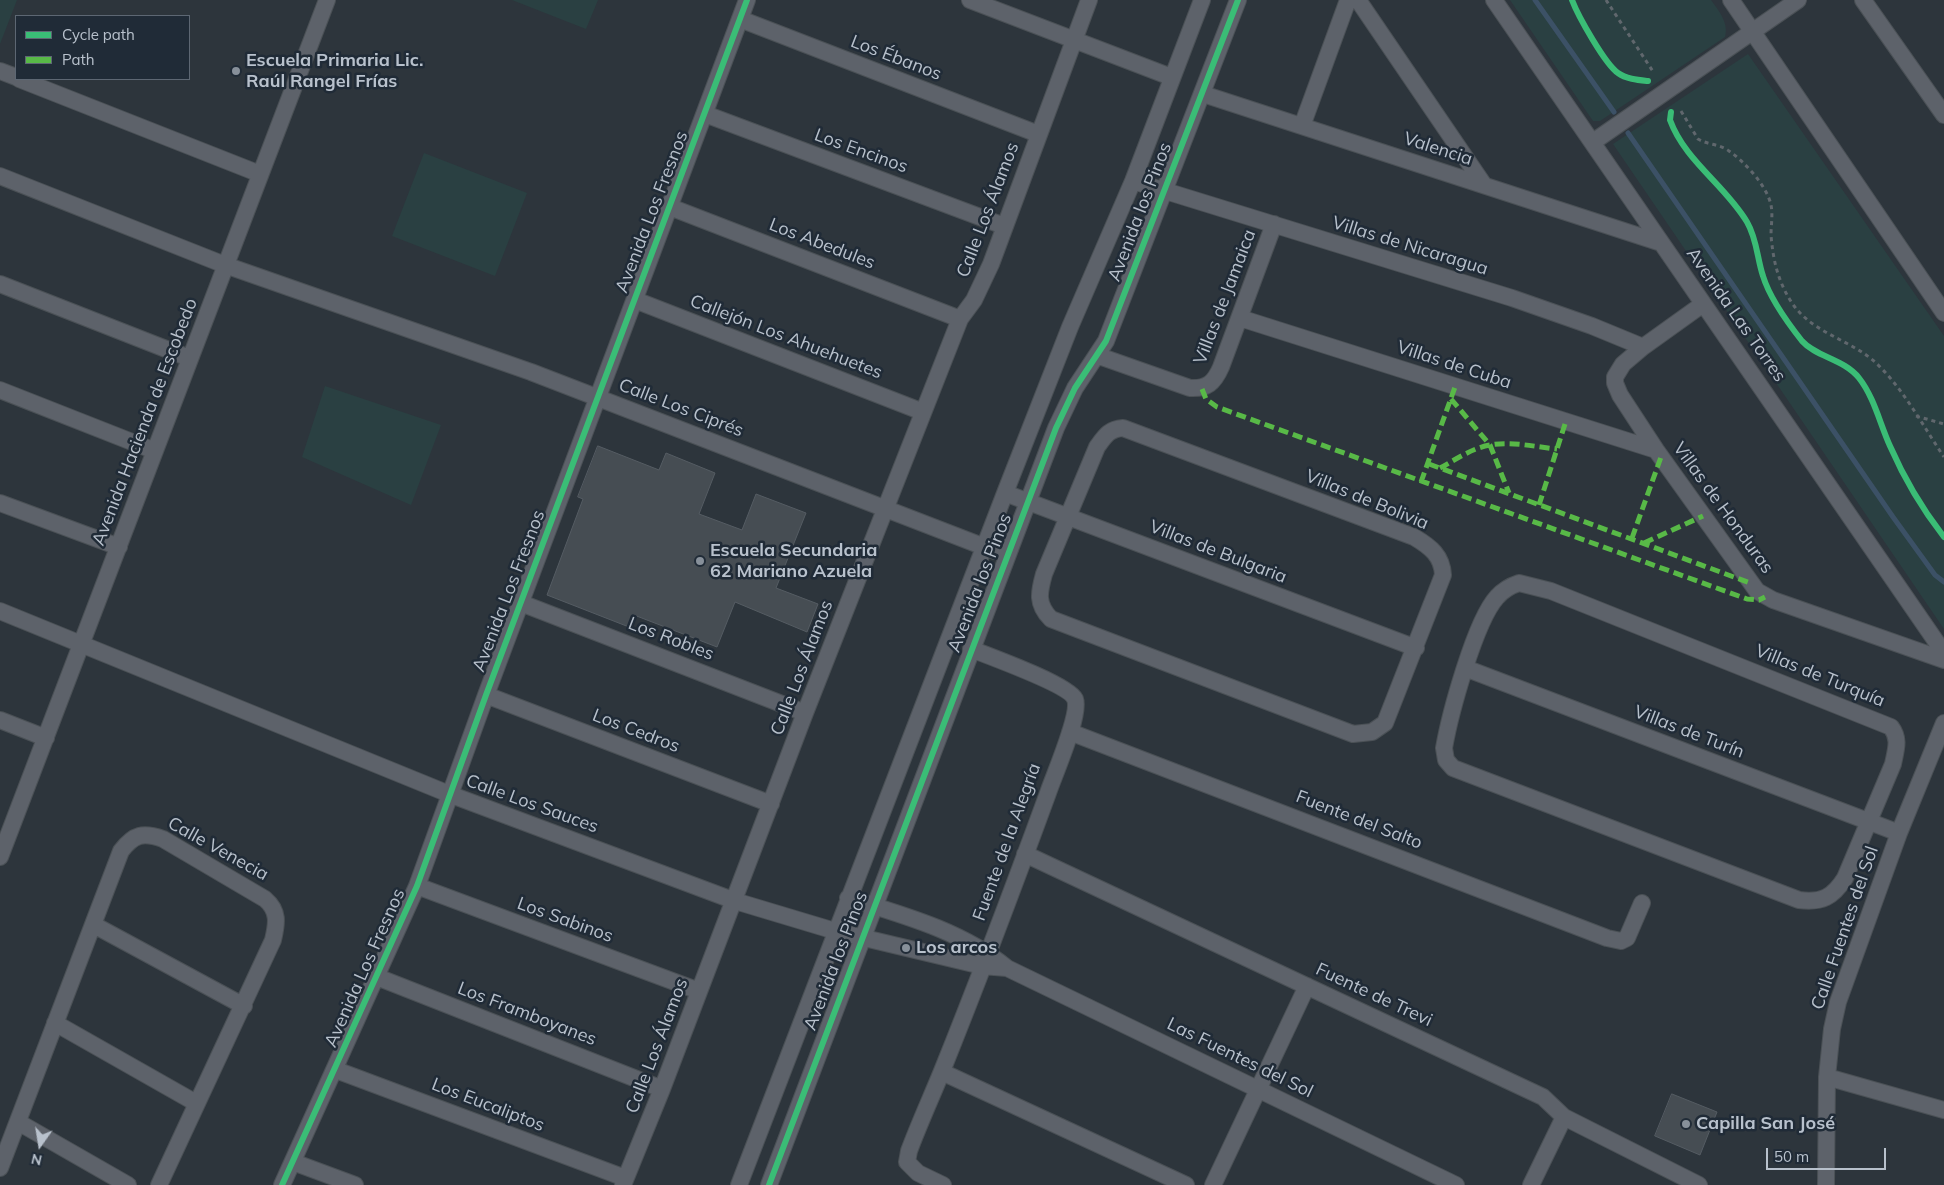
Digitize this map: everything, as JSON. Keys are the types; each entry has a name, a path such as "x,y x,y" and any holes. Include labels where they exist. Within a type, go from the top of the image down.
{"street":[{"name":"Avenida Hacienda de Escobedo","path":"0,857 5,829 46,738 189,358 327,0"},
{"name":"Avenida Los Fresnos","path":"282,1185 336,1070 417,886 449,794 747,0"},
{"path":"970,0 1171,77"},
{"name":"Calle Los Álamos","path":"624,1182 662,1089 805,713 960,319 980,289 991,264 1089,0"},
{"name":"Avenida los Pinos","path":"742,1179 835,931 1005,493 1070,327 1133,182 1171,77 1202,0"},
{"name":"Avenida los Pinos","path":"769,1184 1028,501 1075,388 1099,356 1106,341 1238,0"},
{"path":"1302,126 1348,0"},
{"path":"1358,0 1484,186"},
{"name":"Avenida Las Torres","path":"1494,0 1944,653"},
{"path":"1731,0 1944,312"},
{"path":"1593,142 1798,0"},
{"path":"1863,0 1944,115"},
{"name":"Los Ébanos","path":"740,19 1038,134"},
{"path":"0,71 15,77"},
{"path":"23,80 260,174"},
{"name":"Valencia","path":"1202,94 1661,243"},
{"name":"Los Encinos","path":"705,114 1004,226"},
{"name":"Calle Los Ciprés","path":"0,176 225,265 598,397 1007,555"},
{"name":"Villas de Nicaragua","path":"1133,182 1512,298 1592,326 1643,347"},
{"name":"Los Abedules","path":"670,207 960,319"},
{"name":"Villas de Jamaica","path":"1099,356 1190,388 1202,389 1216,377 1240,318 1274,224"},
{"path":"0,284 189,358"},
{"name":"Callejón Los Ahuehuetes","path":"634,300 923,412"},
{"name":"Villas de Honduras","path":"1703,304 1643,347 1623,364 1618,371 1615,383 1620,394 1656,450 1757,591 1773,600 1944,660"},
{"name":"Villas de Cuba","path":"1240,318 1656,450"},
{"path":"0,390 155,451"},
{"name":"Villas de Bolivia","path":"1114,428 1123,428 1414,537 1437,555 1442,565 1443,575 1386,723 1372,732 1354,734 1051,619 1043,612 1039,594 1044,574 1068,516 1097,447 1107,433 1114,428"},
{"name":"Villas de Bulgaria","path":"1005,493 1416,648"},
{"path":"0,503 119,547"},
{"name":"Villas de Turquía","path":"1520,584 1551,591 1891,727 1897,735 1897,746 1893,764 1870,821 1837,891 1826,899 1815,902 1799,900 1475,778 1453,768 1446,760 1444,748 1465,668 1488,609 1507,587 1520,584"},
{"name":"Los Robles","path":"522,603 805,713"},
{"name":"Calle Los Sauces","path":"0,611 449,794 735,901 861,938"},
{"name":"Fuente de la Alegría","path":"943,1185 918,1173 907,1162 914,1136 942,1072 1025,854 1070,732 1076,706 1075,698 1069,692 1053,683 971,649"},
{"name":"Villas de Turín","path":"1465,668 1898,833"},
{"name":"Los Cedros","path":"486,695 771,804"},
{"path":"0,720 46,738"},
{"name":"Calle Fuentes del Sol","path":"1826,1185 1828,1077 1832,1029 1838,1002 1898,833 1944,723"},
{"name":"Fuente del Salto","path":"1070,732 1607,938 1621,941 1627,938 1642,903"},
{"name":"Calle Venecia","path":"0,1168 121,851 130,840 139,835 149,834 163,839 273,906 277,915 273,940 244,1006 158,1185"},
{"name":"Fuente de Trevi","path":"1025,854 1543,1098 1564,1117 1699,1185"},
{"name":"Los Sabinos","path":"417,886 699,991"},
{"name":"Las Fuentes del Sol","path":"848,898 910,916 985,959 1456,1185"},
{"path":"94,925 244,1006"},
{"name":"Las Fuentes del Sol","path":"861,938 985,959"},
{"name":"Los Framboyanes","path":"377,977 662,1089"},
{"path":"1213,1185 1307,986"},
{"path":"55,1023 196,1103"},
{"name":"Los Eucaliptos","path":"336,1070 624,1182"},
{"path":"942,1072 1186,1185"},
{"path":"1828,1077 1944,1110"},
{"path":"1531,1185 1564,1117"},
{"path":"18,1122 128,1185"},
{"path":"293,1162 355,1185"},
{"path":"742,1179 769,1184"}],"path":[{"path":"1606,0 1654,73"},
{"path":"1681,111 1698,139 1731,152 1767,193 1771,203 1771,234 1776,270 1782,286 1792,303 1816,327 1876,363 1895,384 1944,457"},
{"path":"1915,415 1944,424"}],"green space":[{"path":"0,0 17,0 0,44"},
{"path":"512,0 598,0 586,29"},
{"path":"1510,0 1711,0 1722,17 1726,32 1725,37 1600,121 1593,121"},
{"path":"1748,54 1944,336 1944,629 1613,144"},
{"path":"424,153 527,193 495,276 392,236"},
{"path":"325,386 441,425 411,505 302,457"}],"building":[{"name":"Escuela Secundaria 62 Mariano Azuela","path":"598,446 659,470 666,453 715,473 699,514 742,530 756,494 806,513 776,588 818,604 807,632 735,602 717,647 634,615 629,627 547,595 583,499 578,497"},
{"name":"Capilla San José","path":"1672,1094 1717,1112 1700,1155 1655,1136"}],"waterway":[{"path":"1535,0 1614,112"},
{"path":"1628,133 1893,517 1935,575 1944,582"}],"marked path":[{"path":"1421,482 1455,387"},
{"path":"1202,389 1206,399 1217,407 1747,599 1759,600 1765,597"},
{"path":"1451,399 1490,445 1509,493"},
{"path":"1539,505 1566,421"},
{"path":"1440,468 1470,451 1490,445 1515,444 1557,449"},
{"path":"1632,538 1661,457"},
{"path":"1429,464 1750,583"},
{"path":"1644,543 1703,516"}],"cycle path":[{"path":"282,1185 417,886 486,695 747,0"},
{"path":"769,1185 1056,428 1075,388 1106,341 1238,0"},
{"path":"1572,0 1592,39 1613,68 1625,77 1648,81"},
{"path":"1671,112 1670,120 1685,148 1728,196 1747,222 1753,235 1766,285 1780,310 1802,341 1815,351 1846,366 1859,378 1869,394 1895,458 1921,505 1944,537"}],"place":[{"name":"Escuela Primaria Lic. Raúl Rangel Frías","path":"236,71"},
{"name":"Escuela Secundaria 62 Mariano Azuela","path":"700,561"},
{"name":"Los arcos","path":"906,948"},
{"name":"Capilla San José","path":"1686,1124"}]}
